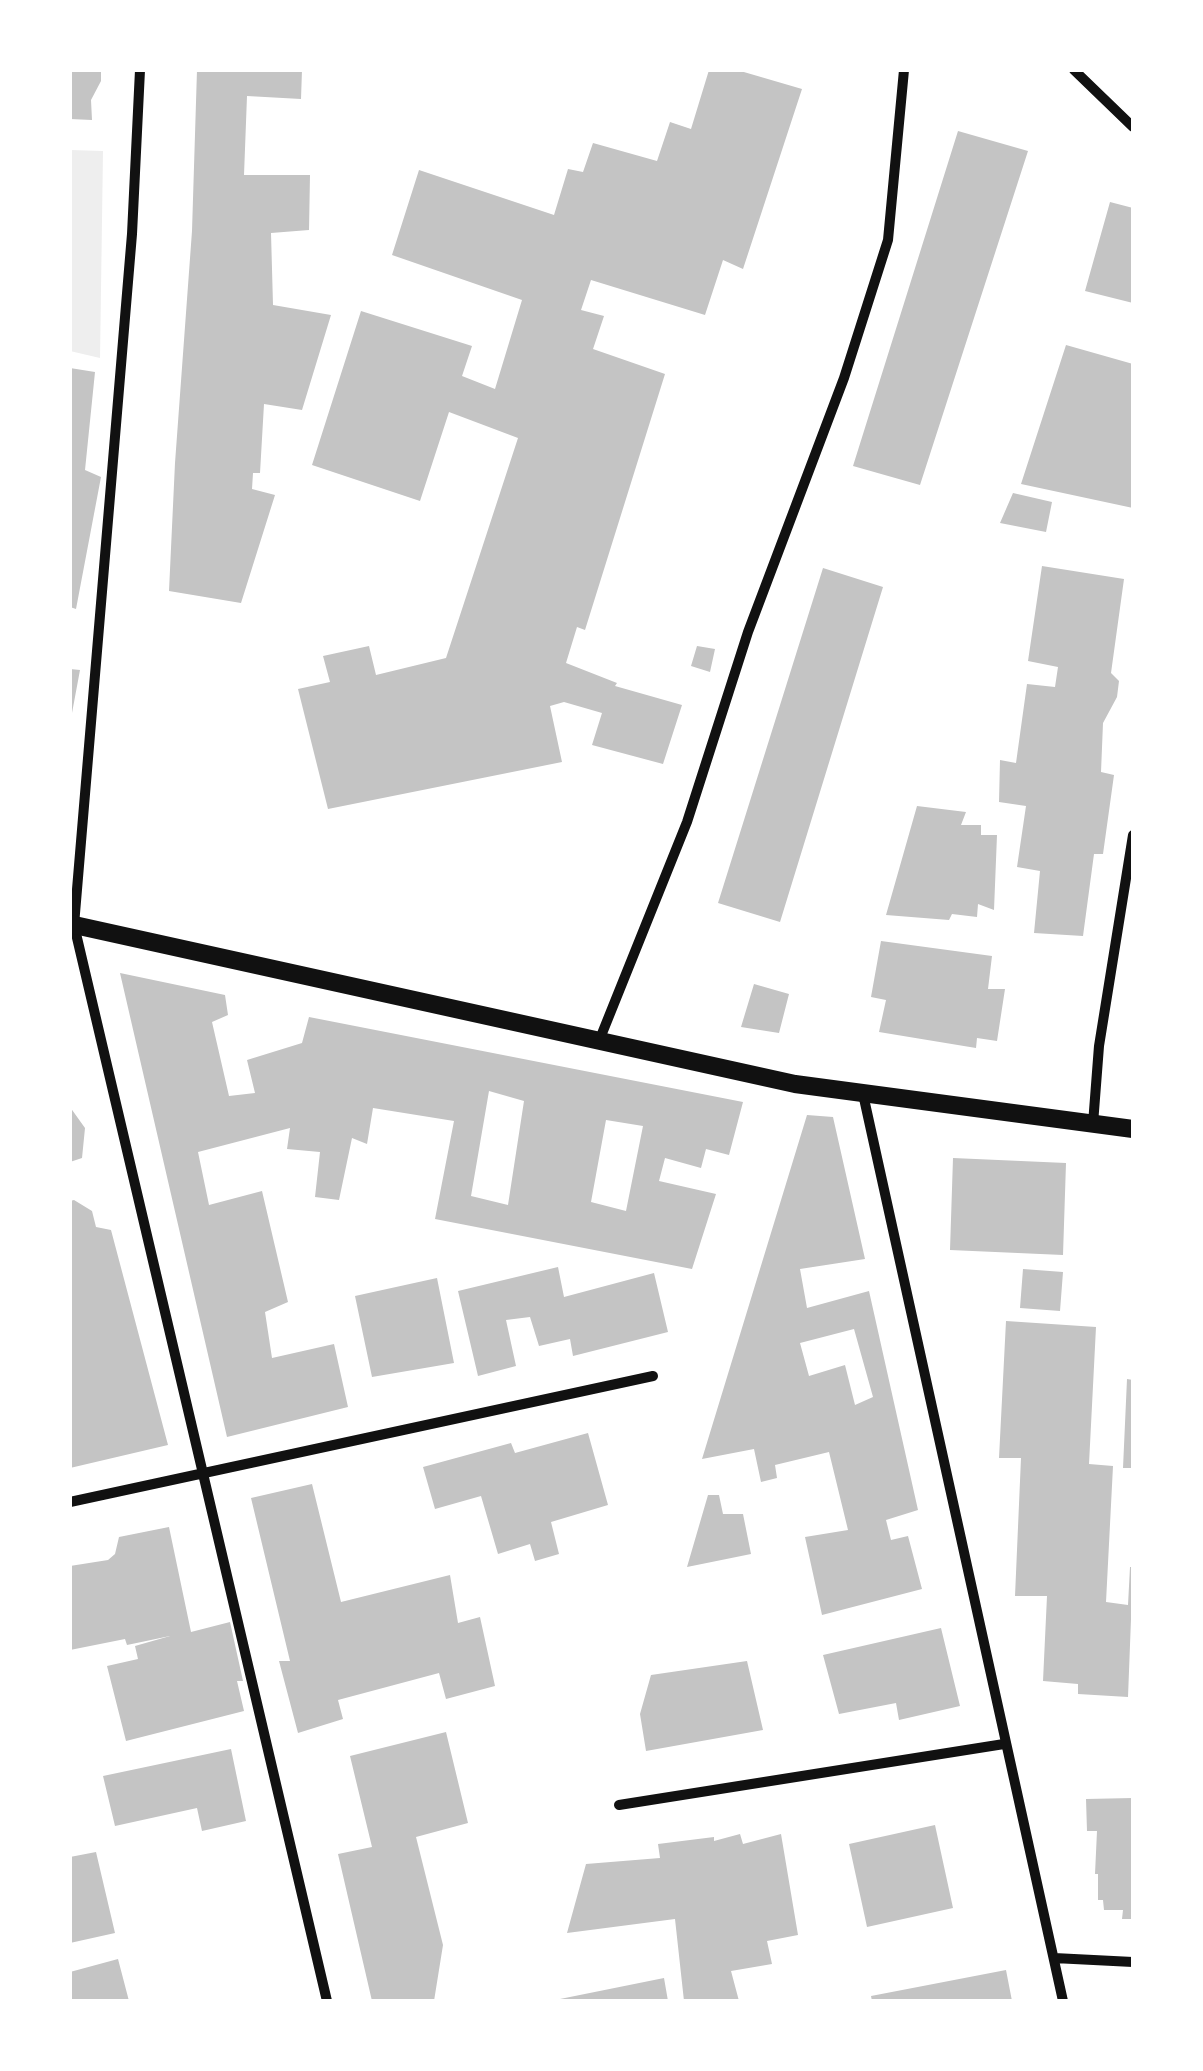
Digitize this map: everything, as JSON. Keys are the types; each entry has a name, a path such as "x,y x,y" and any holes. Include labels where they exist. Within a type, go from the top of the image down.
{"street":[{"path":"140,70 130,254 72,924 327,2001"},
{"path":"598,1042 687,822 748,632 844,378 888,240 904,70"},
{"path":"1074,70 1133,127"},
{"path":"1093,1124 1099,1046 1133,836"},
{"path":"72,924 776,1080 1133,1129"},
{"path":"862,1094 1063,2001"},
{"path":"70,1502 653,1376"},
{"path":"619,1805 1004,1744"},
{"path":"1054,1958 1133,1962"}],"shaded area":[{"path":"70,150 103,151 100,358 70,351"}],"building":[{"path":"70,70 101,70 101,81 91,100 92,120 70,119"},
{"path":"197,70 302,70 301,99 247,96 244,175 310,175 309,230 271,233 273,305 331,315 302,410 264,404 260,473 253,473 252,489 275,495 241,603 169,591 192,231"},
{"path":"709,70 737,70 802,89 743,269 723,260 705,315 591,280 581,310 604,316 593,349 665,374 585,630 577,627 566,663 617,683 615,686 682,705 663,764 592,745 602,713 564,702 550,706 562,762 328,809 298,689 330,682 323,656 369,646 376,675 446,658 518,438 449,412 420,501 312,465 361,311 472,346 462,376 495,389 522,300 392,255 419,170 554,215 568,169 583,172 593,143 657,161 670,122 691,129"},
{"path":"958,131 1028,151 920,485 853,466"},
{"path":"1110,202 1133,208 1133,303 1085,291"},
{"path":"1066,345 1133,364 1133,508 1021,484"},
{"path":"70,368 95,372 85,470 101,477 76,609 70,607"},
{"path":"1013,493 1052,502 1046,532 1000,523"},
{"path":"1042,566 1124,579 1111,673 1119,681 1117,697 1103,723 1101,772 1114,775 1103,854 1094,854 1083,936 1034,933 1040,871 1017,867 1026,806 999,802 1000,760 1016,763 1027,684 1055,687 1058,667 1028,661"},
{"path":"823,568 883,587 780,922 718,903"},
{"path":"697,646 715,649 710,672 691,666"},
{"path":"70,669 80,670 72,713 70,713"},
{"path":"917,806 966,812 961,825 981,825 981,835 997,835 994,910 978,904 977,917 952,914 949,920 886,915"},
{"path":"881,941 992,956 988,989 1005,989 997,1041 977,1038 976,1048 879,1032 886,1000 871,997"},
{"path":"120,973 225,995 228,1015 212,1022 229,1096 255,1093 247,1060 302,1043 309,1017 743,1102 729,1155 706,1149 701,1168 665,1158 659,1181 716,1194 692,1269 435,1219 454,1121 373,1108 367,1144 352,1138 339,1200 315,1197 320,1152 287,1149 290,1128 198,1152 209,1205 262,1191 288,1302 265,1312 272,1358 334,1344 348,1407 227,1437","holes":["489,1091 524,1101 508,1205 471,1196","606,1120 643,1126 626,1211 591,1202"]},
{"path":"754,984 789,994 779,1033 741,1027"},
{"path":"70,1107 85,1128 82,1158 70,1162"},
{"path":"807,1115 833,1117 865,1259 800,1269 807,1308 869,1291 918,1510 886,1520 891,1540 908,1536 922,1589 822,1615 805,1537 848,1530 829,1452 775,1465 777,1478 761,1482 754,1449 702,1459","holes":["854,1329 873,1397 855,1405 845,1365 809,1376 800,1343"]},
{"path":"953,1158 1066,1163 1063,1255 950,1250"},
{"path":"70,1201 92,1211 96,1227 111,1230 168,1445 70,1468"},
{"path":"558,1267 564,1297 654,1273 668,1332 573,1356 570,1339 539,1346 530,1317 506,1320 516,1366 478,1376 458,1291"},
{"path":"1023,1269 1063,1272 1060,1311 1020,1308"},
{"path":"437,1278 454,1363 372,1377 355,1296"},
{"path":"1006,1321 1096,1327 1089,1464 1113,1466 1106,1602 1128,1605 1133,1567 1128,1697 1078,1694 1078,1684 1043,1681 1047,1596 1015,1596 1021,1458 999,1458"},
{"path":"1127,1379 1133,1380 1133,1468 1123,1468"},
{"path":"588,1433 608,1505 551,1522 559,1554 535,1561 530,1544 498,1554 481,1496 435,1509 423,1467 511,1443 515,1453"},
{"path":"312,1484 341,1602 450,1575 458,1623 480,1617 495,1686 446,1699 439,1673 338,1700 343,1719 298,1733 279,1661 290,1661 251,1498"},
{"path":"708,1495 719,1495 723,1514 743,1514 751,1554 687,1567"},
{"path":"169,1527 191,1632 230,1622 243,1681 237,1681 244,1711 126,1741 107,1666 138,1659 135,1646 170,1636 127,1645 125,1639 70,1650 70,1566 108,1560 115,1554 119,1537"},
{"path":"941,1628 960,1706 899,1720 896,1703 839,1714 823,1655"},
{"path":"747,1661 763,1730 646,1751 640,1714 651,1675"},
{"path":"446,1732 468,1823 416,1837 443,1945 434,2001 372,2001 338,1854 372,1847 350,1756"},
{"path":"231,1749 246,1821 202,1831 197,1808 115,1826 103,1776"},
{"path":"1133,1798 1133,1919 1122,1919 1123,1910 1104,1910 1103,1900 1098,1900 1097,1831 1087,1831 1086,1799"},
{"path":"935,1825 953,1908 867,1927 849,1844"},
{"path":"740,1834 743,1844 781,1834 798,1935 767,1941 772,1964 731,1971 739,2001 684,2001 675,1919 567,1933 586,1864 660,1858 658,1844 714,1837 714,1841"},
{"path":"96,1852 115,1933 70,1943 70,1857"},
{"path":"118,1959 129,2001 70,2001 70,1972"},
{"path":"1006,1970 1012,2001 872,2001 871,1996"},
{"path":"664,1978 668,2001 560,2001 560,1999"}]}
